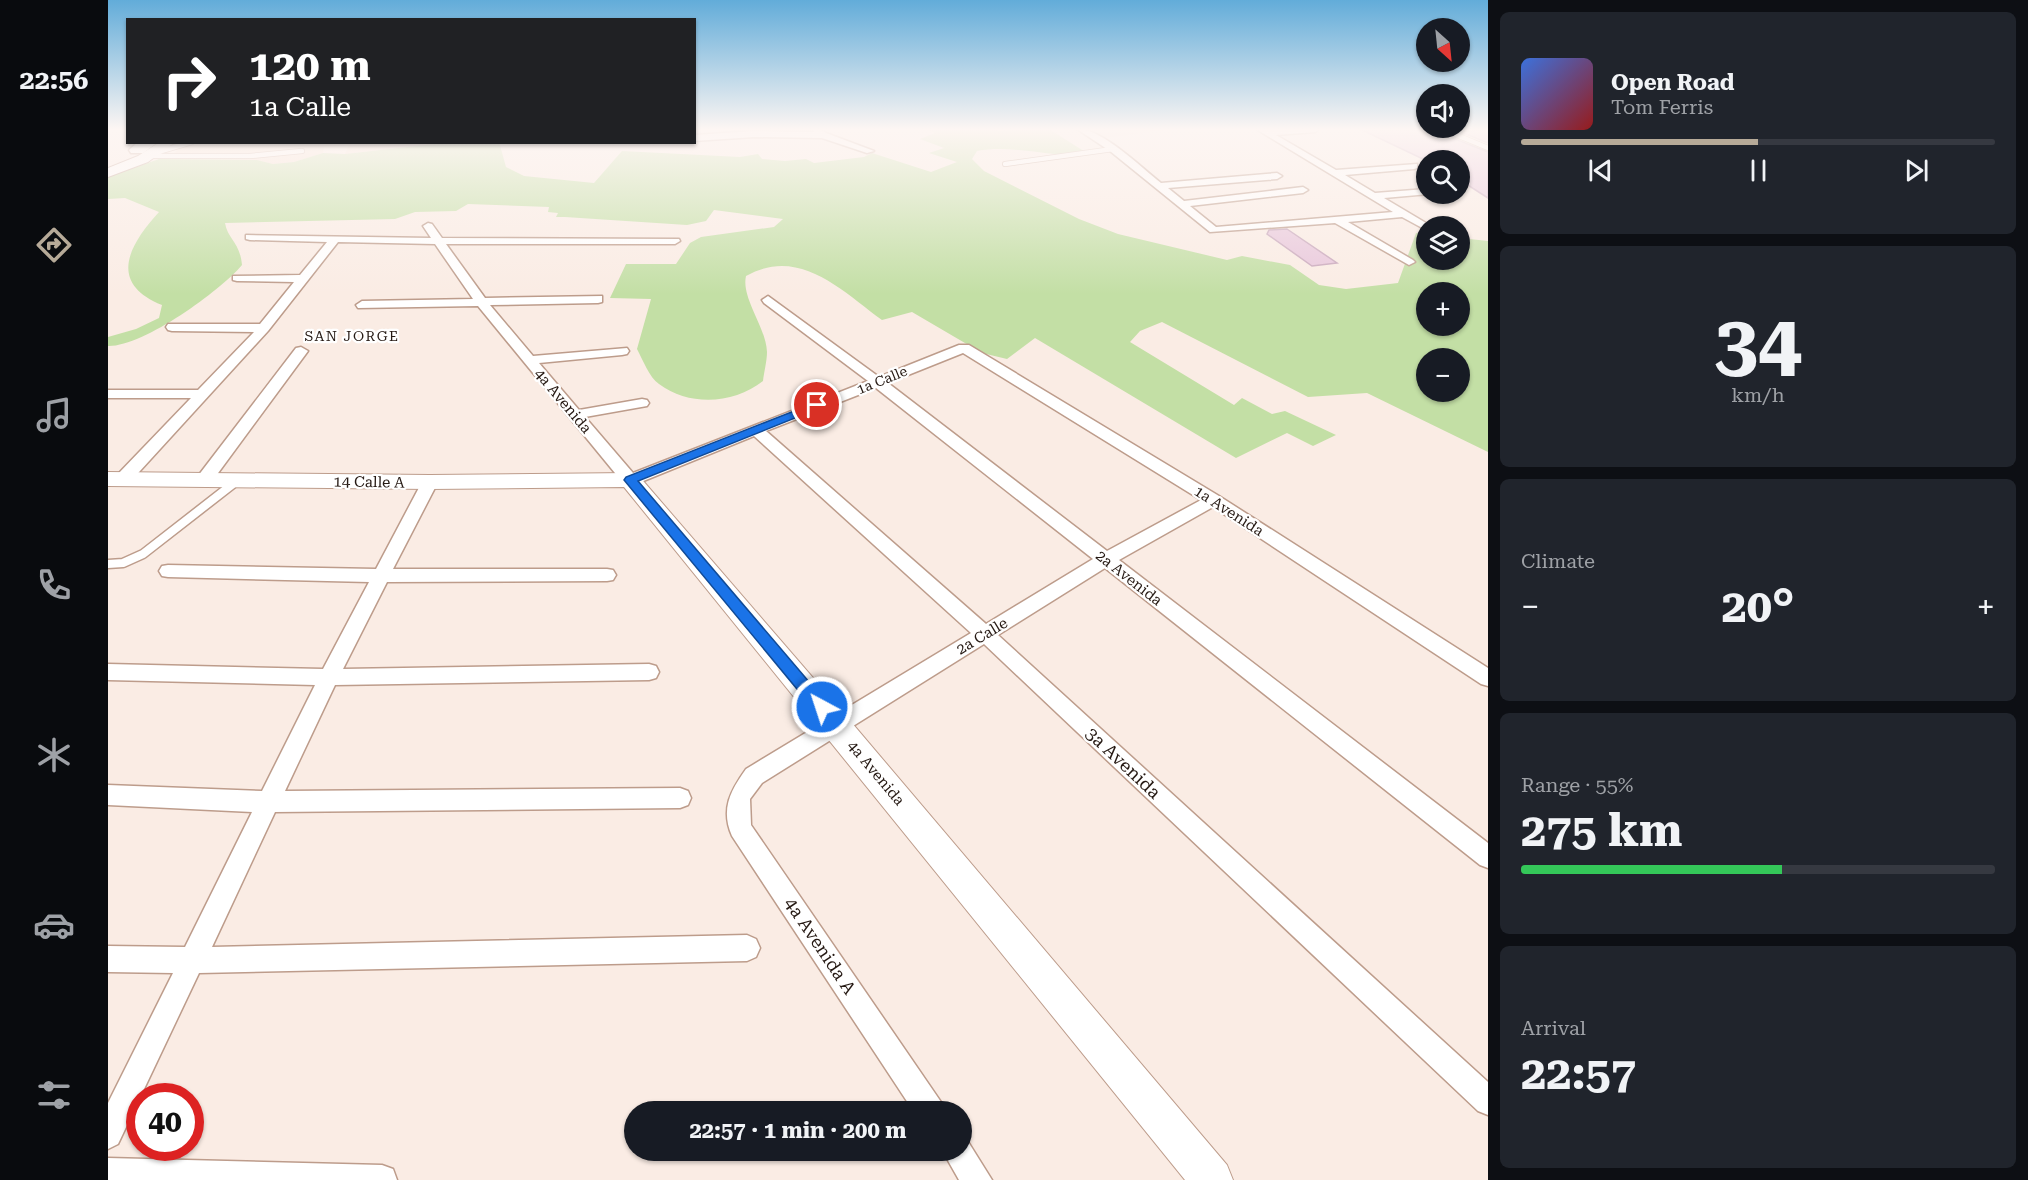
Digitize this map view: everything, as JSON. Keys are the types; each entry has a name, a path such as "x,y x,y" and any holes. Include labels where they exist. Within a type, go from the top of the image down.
{"street":[{"path":"1158,184 1214,230 1405,214"},
{"path":"1160,186 1183,184"},
{"path":"1354,184 1416,221"},
{"path":"1182,204 1303,190"},
{"path":"1374,196 1416,193"},
{"path":"1336,219 1409,262"},
{"name":"4a Avenida","path":"428,225 482,303 528,360 836,725 1212,1180"},
{"path":"250,237 334,240 675,241"},
{"path":"115,479 203,394 264,328 334,240"},
{"path":"237,278 304,279"},
{"path":"362,305 598,299"},
{"name":"2a Avenida","path":"768,300 878,381 1488,857"},
{"path":"172,327 264,328"},
{"name":"1a Calle","path":"630,480 961,348 967,349"},
{"name":"1a Avenida","path":"967,349 1213,500 1488,678"},
{"path":"204,480 301,351"},
{"path":"528,360 622,351"},
{"path":"108,394 203,394"},
{"path":"574,415 642,403"},
{"name":"3a Avenida","path":"755,429 985,634 1488,1101"},
{"name":"14 Calle A","path":"115,479 430,482 630,480"},
{"path":"108,1134 267,802 430,482"},
{"name":"2a Calle","path":"754,776 1105,560 1213,500"},
{"path":"168,571 381,576 607,575"},
{"path":"108,672 329,677 649,672"},
{"name":"4a Avenida A","path":"754,776 738,797 740,828 924,1101"},
{"path":"108,795 267,802 680,798"},
{"path":"108,959 190,960 747,948"},
{"path":"964,1161 977,1180"},
{"path":"108,1173 382,1180"}],"lane":[{"path":"108,564 123,563 143,554 238,480"}],"green space":[{"path":"108,184 1010,184 1079,219 1118,234 1227,260 1242,256 1290,265 1319,285 1346,289 1398,283 1416,233 1416,270 1470,270 1470,239 1488,241 1488,452 1367,393 1308,397 1162,322 1140,331 1130,342 1234,405 1242,398 1272,414 1285,411 1336,435 1313,446 1287,433 1236,458 1035,338 1007,359 982,353 912,312 882,320 835,285 802,269 784,266 765,268 746,276 747,294 766,342 767,355 763,381 751,389 726,398 712,400 684,396 655,381 637,349 651,299 610,298 626,264 676,264 690,243 701,237 774,227 783,219 714,210 706,221 687,225 556,217 558,213 548,212 549,207 468,204 456,211 415,212 395,219 225,223 237,246 242,265 217,289 180,316 141,337 123,344 108,346 108,337 136,329 159,318 162,305 145,296 134,286 129,275 132,251 159,212 125,198 108,199"}],"building":[{"path":"1470,184 1488,184 1488,198 1470,186"},
{"path":"1287,229 1337,263 1312,266 1267,234 1269,230"}],"district":[{"name":"SAN JORGE","path":"352,336"}],"route":[{"path":"817,405 630,480 822,707"}]}
